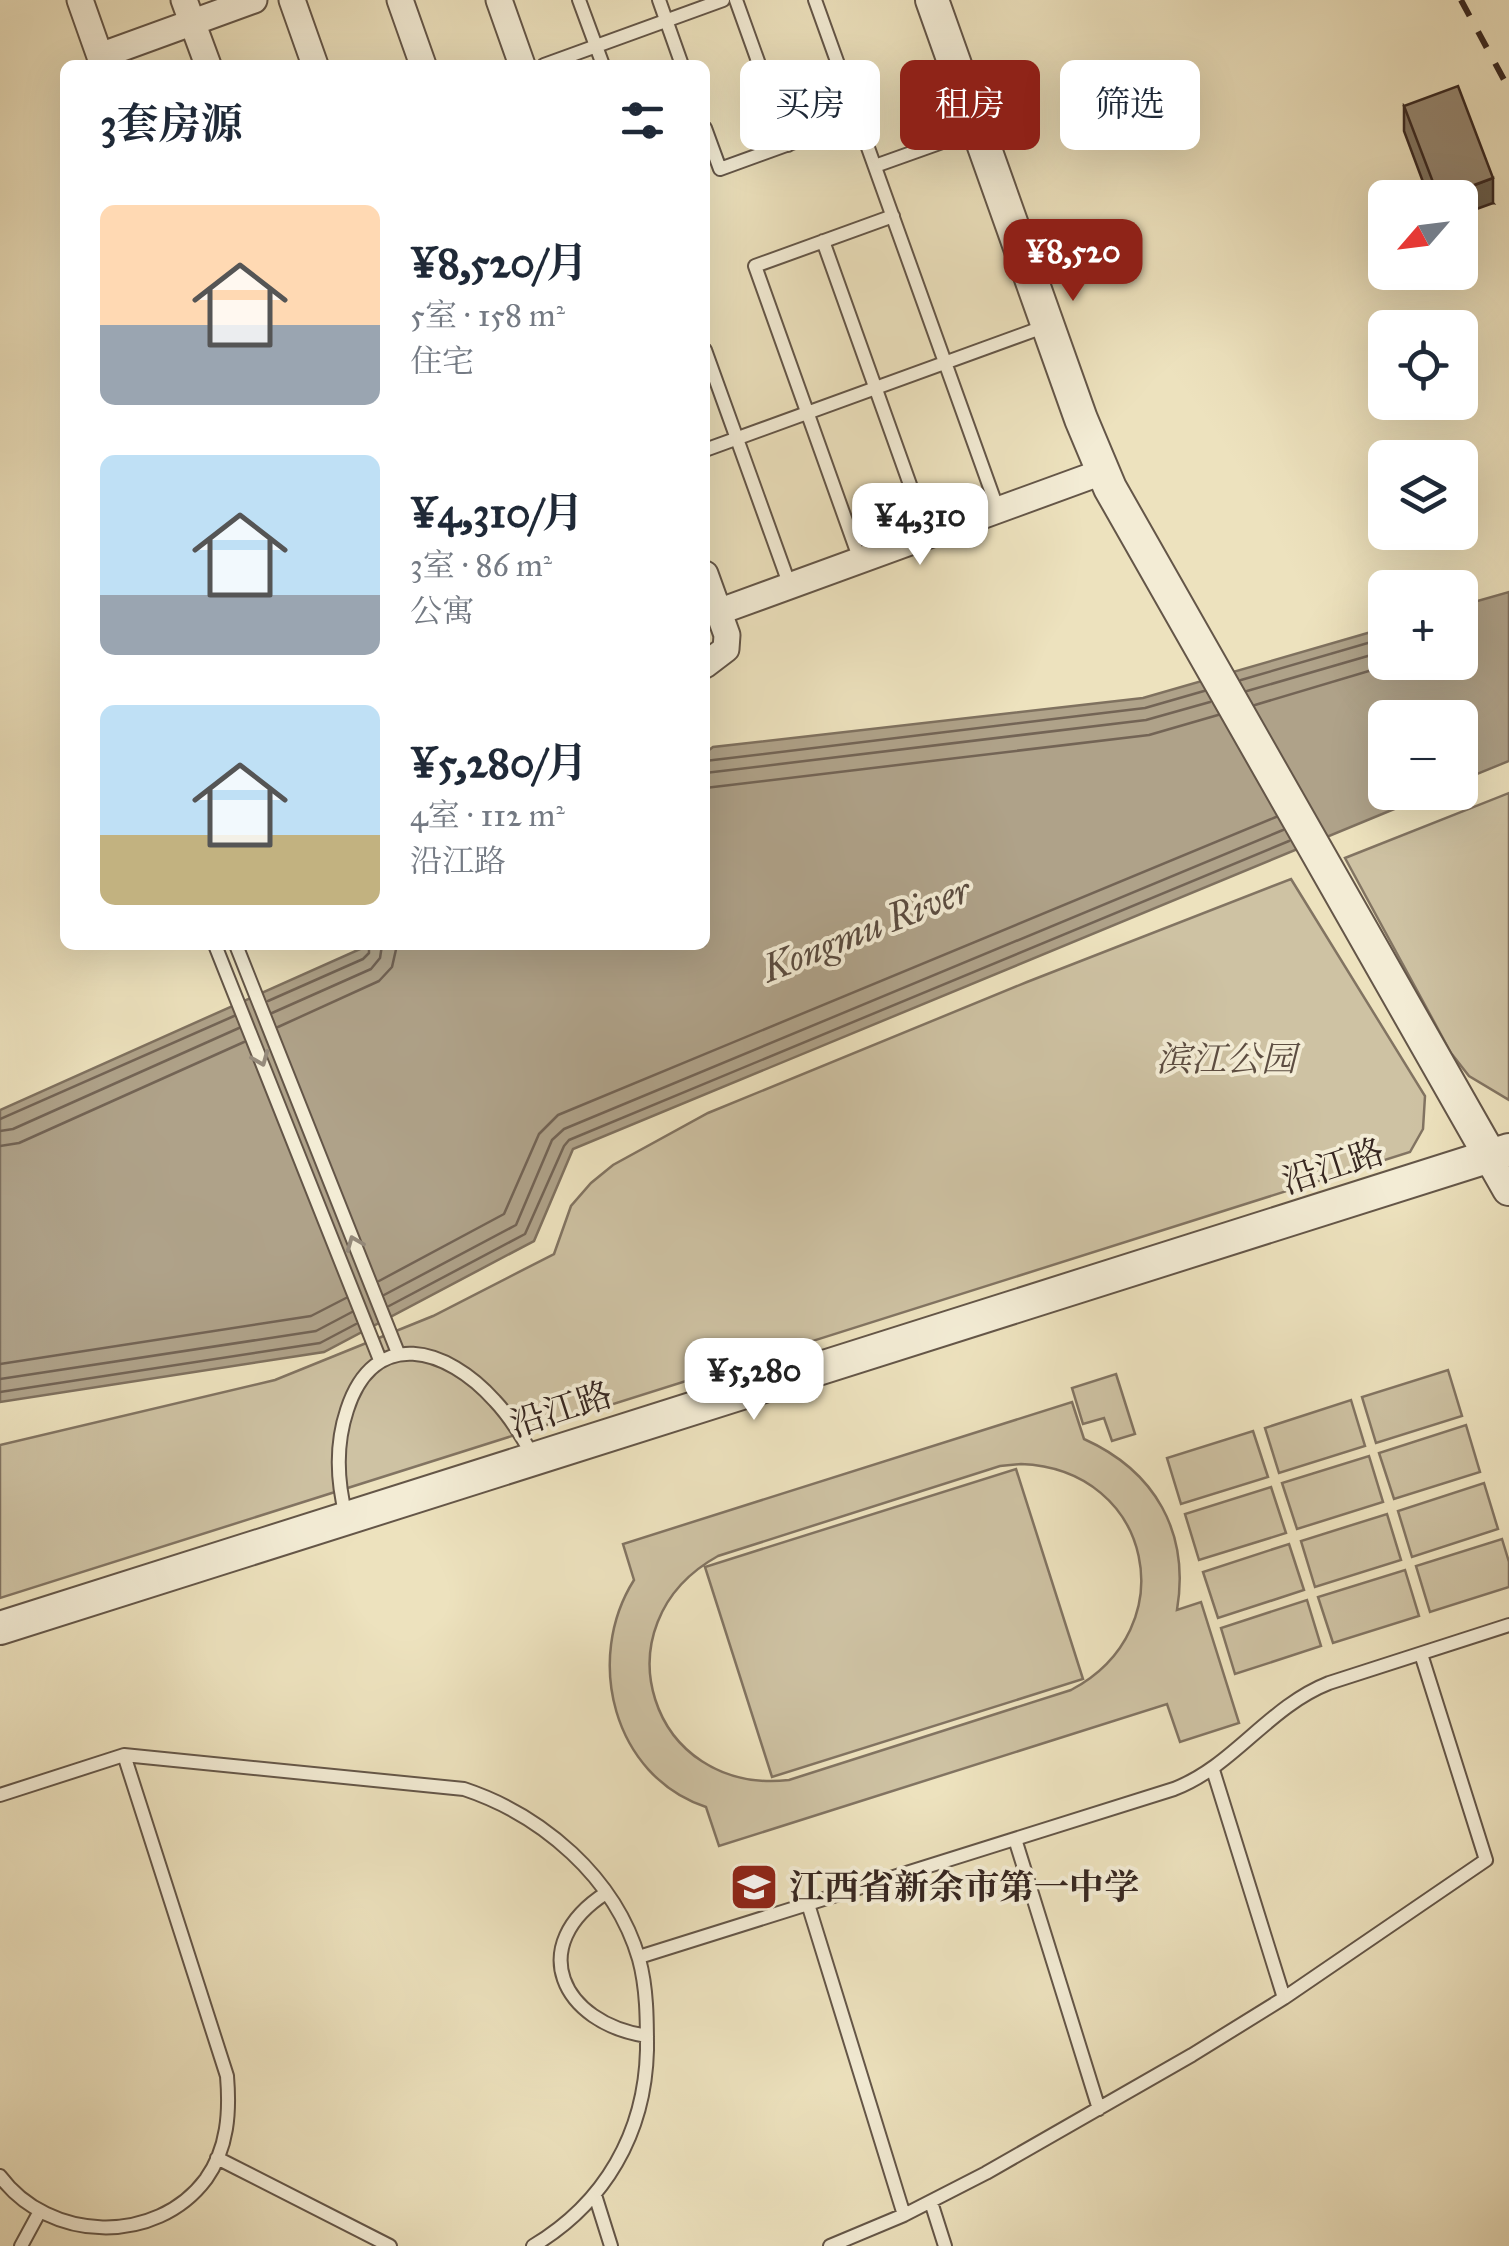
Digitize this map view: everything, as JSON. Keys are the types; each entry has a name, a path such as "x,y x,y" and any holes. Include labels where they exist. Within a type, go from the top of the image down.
{"street":[{"path":"80,0 102,60 188,11 254,0"},
{"path":"292,0 314,60"},
{"path":"400,0 422,60"},
{"path":"498,0 520,60"},
{"path":"932,0 953,60"},
{"path":"188,11 206,60"},
{"path":"985,150 1102,472 1342,900 1502,1155 1509,1189"},
{"path":"718,612 1102,472"},
{"path":"710,589 727,635 726,649 710,661"},
{"name":"沿江路","path":"0,1628 1502,1155"}],"lane":[{"path":"580,0 601,60"},
{"path":"659,0 680,60"},
{"path":"558,60 723,0"},
{"path":"736,0 758,60"},
{"path":"815,0 837,60"},
{"path":"710,142 720,169 774,150"},
{"path":"869,150 998,510"},
{"path":"875,166 920,150"},
{"path":"860,560 754,266 893,216"},
{"path":"823,241 928,536"},
{"path":"710,448 1048,326"},
{"path":"710,364 790,586"},
{"path":"217,950 380,1360"},
{"path":"238,950 398,1353"},
{"path":"346,1519 338,1470 343,1423 358,1382 380,1360 398,1353 413,1352 434,1359 475,1382 508,1417 535,1459"},
{"path":"639,1957 1174,1790 1213,1770 1274,1714 1300,1696 1509,1626"},
{"path":"830,2246 931,2202 1099,2109 1284,1998 1486,1860 1422,1654"},
{"path":"0,2176 24,2201 69,2224 119,2229 144,2222 188,2198 206,2179 227,2130 227,2076 124,1755"},
{"path":"0,1794 124,1755 464,1789 528,1817 558,1839 606,1893 639,1957 647,2036 644,2092 637,2120 614,2169 595,2195 560,2228 533,2246"},
{"path":"1213,1770 1284,1998"},
{"path":"1015,1839 1099,2109"},
{"path":"606,1893 579,1914 565,1937 565,1980 578,2006 598,2022 647,2036"},
{"path":"808,1904 904,2214"},
{"path":"217,2158 390,2246"},
{"path":"595,2195 611,2246"},
{"path":"931,2202 945,2246"},
{"path":"21,2246 40,2211"}],"green space":[{"path":"1509,793 1509,1100 1469,1076 1451,1053 1345,858 1466,810 1478,810 1478,805"},
{"name":"滨江公园","path":"1291,879 1425,1096 1423,1129 1410,1152 0,1598 0,1445 275,1380 433,1316 554,1254 571,1206 591,1183 613,1165 708,1113"},
{"path":"1448,1370 1462,1416 1376,1443 1362,1397"},
{"path":"1116,1374 1135,1434 1112,1441 1104,1418 1083,1424 1072,1388"},
{"path":"1351,1400 1365,1446 1279,1473 1265,1428"},
{"path":"1072,1402 1084,1439 1130,1468 1162,1507 1178,1555 1177,1610 1201,1602 1239,1723 1180,1742 1167,1704 719,1846 706,1807 674,1792 648,1770 629,1742 616,1712 610,1678 611,1644 619,1611 634,1580 623,1544","holes":["1021,1464 1066,1473 1101,1493 1125,1522 1139,1556 1141,1593 1130,1630 1107,1663 1071,1690 789,1780 741,1778 702,1761 673,1734 655,1700 650,1661 658,1622 680,1586 718,1556 1000,1466"]},
{"path":"1466,1425 1480,1472 1394,1499 1379,1453"},
{"path":"1253,1431 1268,1477 1181,1504 1167,1458"},
{"path":"1369,1456 1383,1502 1297,1529 1282,1483"},
{"path":"1016,1469 1083,1679 772,1777 705,1567"},
{"path":"1484,1483 1498,1529 1412,1557 1398,1511"},
{"path":"1271,1487 1286,1533 1199,1560 1185,1514"},
{"path":"1387,1514 1401,1560 1315,1587 1301,1541"},
{"path":"1502,1539 1509,1562 1509,1587 1430,1612 1416,1566"},
{"path":"1289,1544 1304,1590 1218,1618 1203,1572"},
{"path":"1405,1570 1419,1616 1333,1643 1318,1597"},
{"path":"1307,1600 1321,1646 1235,1674 1221,1628"}],"water":[{"name":"Kongmu River","path":"1509,592 1509,761 1478,774 1478,700 1368,700 1368,810 1392,810 573,1149 534,1241 324,1352 0,1402 0,1110 358,950 710,950 713,747 1143,698 1368,633 1368,680 1478,680 1478,601"}],"building":[{"path":"1458,86 1493,178 1478,184 1478,180 1432,180 1404,106"}],"railway":[{"path":"1461,0 1509,89"}],"place":[{"name":"江西省新余市第一中学","path":"754,1887"}]}
